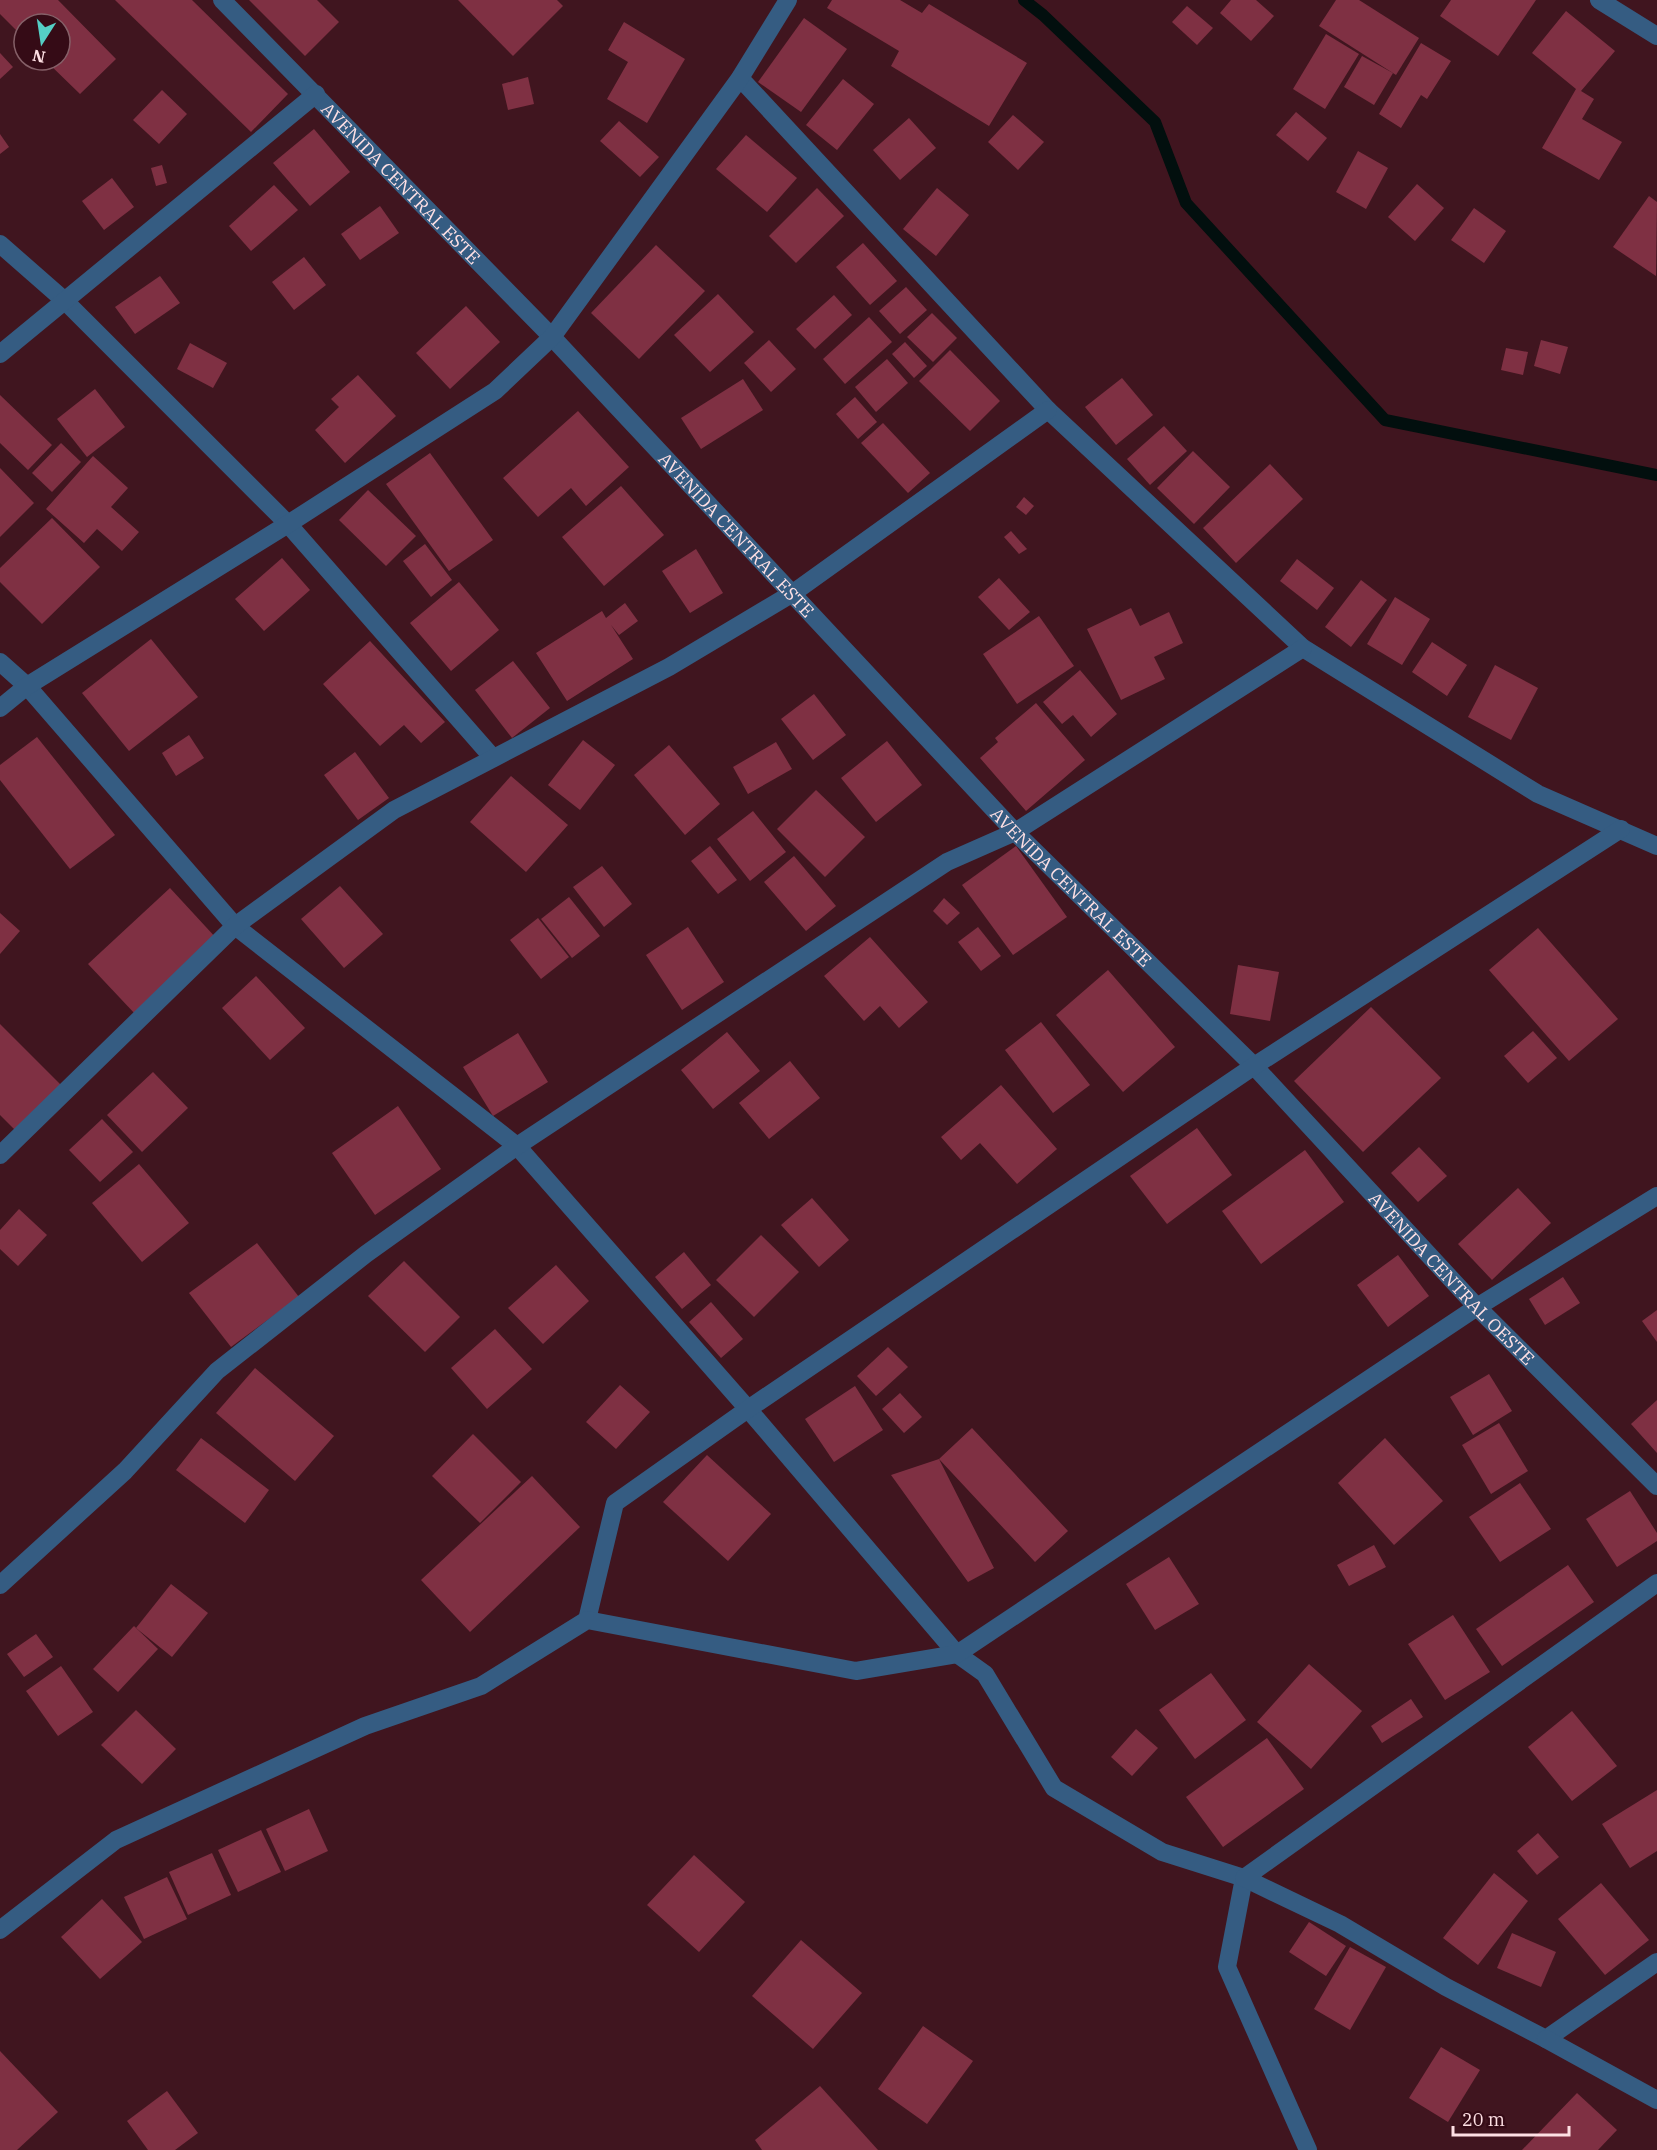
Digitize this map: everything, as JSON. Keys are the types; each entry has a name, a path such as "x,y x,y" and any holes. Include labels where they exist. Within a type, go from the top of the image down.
{"street":[{"name":"AVENIDA CENTRAL ESTE","path":"222,0 552,337 1015,832 1254,1066"},
{"path":"0,708 27,686 288,524 495,391 552,337 740,78 789,0"},
{"path":"1599,0 1657,36"},
{"path":"740,78 1048,410 1303,648 1538,794 1657,846"},
{"path":"0,354 316,94"},
{"path":"0,244 64,301 288,524 493,758"},
{"path":"0,1155 235,926 394,810 669,667 793,593 1048,410"},
{"path":"0,1585 125,1471 217,1371 366,1254 517,1146 947,862 1015,832 1303,648"},
{"path":"0,662 27,686 235,926 517,1146 748,1409 957,1654 985,1674 1054,1788 1162,1852 1244,1878 1340,1924 1446,1987 1657,2100"},
{"path":"587,1620 615,1503 748,1409 1254,1066 1621,829"},
{"name":"AVENIDA CENTRAL OESTE","path":"1254,1066 1478,1307 1657,1486"},
{"path":"0,1930 116,1840 364,1726 481,1686 587,1620 856,1671 957,1654 1478,1307 1657,1196"},
{"path":"1308,2150 1227,1966 1244,1878 1657,1583"},
{"path":"1546,2039 1657,1962"}],"building":[{"path":"0,0 58,0 70,12 12,12 12,26 0,14"},
{"path":"115,0 192,0 288,94 251,132"},
{"path":"249,0 317,0 339,22 305,56"},
{"path":"458,0 557,0 563,6 513,56"},
{"path":"832,0 900,0 922,13 929,4 1027,63 989,126 891,66 899,51 827,8"},
{"path":"1231,0 1256,0 1274,16 1251,41 1220,13"},
{"path":"1336,0 1359,0 1419,38 1396,75 1319,26"},
{"path":"1451,0 1536,0 1498,56 1440,16"},
{"path":"1187,6 1213,28 1197,45 1172,22"},
{"path":"1566,11 1615,51 1581,91 1594,99 1582,119 1622,142 1599,180 1542,148 1576,89 1532,53"},
{"path":"72,14 116,59 80,94 57,72 72,72"},
{"path":"804,18 847,49 801,112 758,82"},
{"path":"624,22 685,59 647,123 607,99 628,62 608,50"},
{"path":"1326,34 1359,54 1325,109 1293,89"},
{"path":"1421,43 1451,61 1427,99 1421,95 1401,128 1379,114"},
{"path":"0,53 12,68 0,79"},
{"path":"1362,56 1393,73 1374,105 1344,87"},
{"path":"528,77 534,104 508,110 502,84"},
{"path":"843,79 874,104 837,150 806,125"},
{"path":"162,90 187,114 159,144 133,120"},
{"path":"1296,112 1327,138 1308,161 1276,135"},
{"path":"1013,115 1044,142 1018,170 988,142"},
{"path":"909,118 936,148 900,180 873,150"},
{"path":"619,121 659,157 640,177 600,141"},
{"path":"314,129 350,172 310,206 273,163"},
{"path":"0,134 9,147 0,154"},
{"path":"746,135 797,178 767,212 716,169"},
{"path":"1358,151 1388,168 1366,209 1336,192"},
{"path":"162,165 167,183 156,186 151,168"},
{"path":"112,178 134,207 104,230 82,201"},
{"path":"1417,184 1444,208 1415,241 1388,217"},
{"path":"274,185 298,210 251,251 229,226"},
{"path":"817,188 844,216 796,263 769,236"},
{"path":"937,188 969,215 936,256 903,229"},
{"path":"1649,196 1657,202 1656,276 1613,247"},
{"path":"380,206 399,233 360,260 341,234"},
{"path":"1474,208 1506,231 1484,263 1451,240"},
{"path":"863,243 897,281 870,305 836,267"},
{"path":"656,245 705,291 639,359 591,313"},
{"path":"304,257 326,285 294,310 272,282"},
{"path":"160,276 180,303 135,334 115,307"},
{"path":"906,287 927,310 900,334 879,311"},
{"path":"718,294 754,332 710,372 674,335"},
{"path":"834,295 852,315 815,349 796,329"},
{"path":"466,306 500,342 450,389 416,353"},
{"path":"932,313 957,338 933,362 907,337"},
{"path":"869,317 892,342 845,384 823,359"},
{"path":"769,340 796,369 771,392 744,363"},
{"path":"1541,340 1568,347 1560,374 1534,366"},
{"path":"905,342 927,366 914,378 892,354"},
{"path":"190,343 227,363 213,388 177,369"},
{"path":"1506,348 1528,352 1523,375 1501,370"},
{"path":"950,350 1000,401 970,431 919,381"},
{"path":"887,359 908,383 876,412 855,387"},
{"path":"358,375 396,416 345,463 315,430 339,407 331,399"},
{"path":"1122,378 1153,415 1116,445 1085,407"},
{"path":"743,379 763,410 701,449 681,418"},
{"path":"95,389 125,427 87,457 57,419"},
{"path":"0,395 52,445 28,470 0,443"},
{"path":"855,397 877,422 858,439 836,414"},
{"path":"578,411 629,467 586,506 571,488 538,517 503,478"},
{"path":"883,423 930,473 908,493 861,443"},
{"path":"1164,426 1187,451 1150,485 1127,459"},
{"path":"61,443 81,462 52,492 32,473"},
{"path":"1193,451 1230,487 1194,524 1157,488"},
{"path":"430,453 493,540 449,571 386,484"},
{"path":"93,456 128,488 111,507 139,532 122,551 97,529 84,543 46,509"},
{"path":"1270,464 1303,499 1236,563 1203,528"},
{"path":"0,468 34,503 0,537"},
{"path":"621,486 664,535 604,586 562,537"},
{"path":"368,490 416,536 386,566 339,520"},
{"path":"1024,497 1034,506 1026,515 1016,507"},
{"path":"52,518 100,567 42,624 0,582 0,568"},
{"path":"1011,531 1027,549 1019,554 1004,537"},
{"path":"425,544 452,580 431,597 403,561"},
{"path":"696,549 723,593 690,613 662,571"},
{"path":"282,558 310,590 264,631 235,599"},
{"path":"1297,559 1334,588 1317,610 1280,581"},
{"path":"999,578 1030,612 1009,630 978,597"},
{"path":"1361,580 1387,600 1351,647 1325,627"},
{"path":"459,582 499,630 451,671 410,623"},
{"path":"1395,597 1430,619 1402,665 1367,644"},
{"path":"625,603 638,621 619,635 611,625 633,659 567,701 536,653 602,611 606,618"},
{"path":"1131,608 1140,626 1169,612 1183,643 1154,657 1165,679 1121,700 1087,629"},
{"path":"1039,616 1074,666 1017,704 983,654"},
{"path":"151,639 198,697 129,751 82,693"},
{"path":"370,641 445,722 421,743 404,725 380,746 323,684"},
{"path":"1432,642 1467,665 1447,696 1412,672"},
{"path":"513,661 550,708 512,738 475,690"},
{"path":"1495,665 1538,688 1511,740 1468,717"},
{"path":"1080,670 1117,714 1091,737 1073,715 1062,724 1043,702"},
{"path":"814,694 846,735 813,760 781,719"},
{"path":"1036,703 1085,760 1026,811 980,758 998,742 995,738"},
{"path":"189,735 204,758 176,776 162,753"},
{"path":"37,737 115,835 70,869 0,780 0,765"},
{"path":"583,740 615,765 580,810 548,785"},
{"path":"887,741 922,785 876,822 841,778"},
{"path":"776,742 792,769 748,794 733,767"},
{"path":"669,745 720,804 685,835 634,775"},
{"path":"355,752 389,798 358,820 324,775"},
{"path":"511,776 568,825 526,872 470,822"},
{"path":"816,790 865,837 825,877 777,829"},
{"path":"753,811 786,852 750,881 717,839"},
{"path":"710,846 737,880 718,894 691,861"},
{"path":"1016,846 1067,917 1013,955 962,885"},
{"path":"794,856 836,906 806,931 764,882"},
{"path":"602,866 632,904 604,927 573,887"},
{"path":"340,886 383,934 344,968 301,919"},
{"path":"170,888 217,939 136,1015 88,964"},
{"path":"569,897 600,936 572,958 541,919"},
{"path":"944,898 960,913 947,925 933,911"},
{"path":"0,913 20,931 0,954"},
{"path":"538,918 569,957 541,979 510,940"},
{"path":"688,927 724,982 682,1010 646,955"},
{"path":"978,927 1001,956 981,971 958,942"},
{"path":"1538,928 1618,1019 1569,1061 1489,970"},
{"path":"870,937 928,1002 899,1028 880,1006 864,1021 824,976"},
{"path":"1238,965 1279,972 1270,1021 1230,1014"},
{"path":"1108,970 1175,1047 1123,1092 1056,1015"},
{"path":"256,976 305,1028 270,1060 222,1008"},
{"path":"1371,1007 1441,1078 1363,1152 1294,1081"},
{"path":"1041,1022 1090,1085 1053,1113 1005,1050"},
{"path":"0,1024 62,1086 16,1131 0,1115"},
{"path":"1533,1031 1557,1058 1528,1083 1504,1056"},
{"path":"727,1032 760,1071 713,1109 681,1070"},
{"path":"518,1033 548,1082 493,1116 463,1067"},
{"path":"790,1061 820,1098 769,1139 739,1103"},
{"path":"153,1072 188,1108 142,1152 107,1115"},
{"path":"1001,1085 1057,1149 1017,1184 980,1143 961,1160 941,1137"},
{"path":"398,1106 441,1169 375,1215 332,1153"},
{"path":"102,1119 133,1152 100,1182 69,1150"},
{"path":"1197,1128 1232,1175 1167,1224 1130,1176"},
{"path":"1419,1147 1447,1176 1418,1202 1391,1173"},
{"path":"1305,1150 1344,1202 1261,1264 1222,1211"},
{"path":"139,1164 189,1223 142,1262 92,1203"},
{"path":"1518,1188 1551,1223 1492,1280 1458,1244"},
{"path":"812,1198 849,1240 819,1267 781,1225"},
{"path":"19,1209 47,1235 18,1266 0,1249 0,1230"},
{"path":"761,1235 799,1272 754,1317 716,1280"},
{"path":"257,1243 299,1297 231,1347 189,1293"},
{"path":"684,1252 711,1285 682,1309 655,1277"},
{"path":"1398,1255 1429,1296 1388,1327 1357,1285"},
{"path":"404,1261 460,1317 425,1352 368,1296"},
{"path":"556,1265 589,1301 543,1344 508,1308"},
{"path":"1563,1277 1580,1303 1545,1325 1529,1299"},
{"path":"711,1302 743,1339 721,1358 689,1322"},
{"path":"1657,1310 1657,1342 1642,1321"},
{"path":"495,1329 532,1369 487,1409 451,1368"},
{"path":"888,1347 908,1367 876,1396 857,1376"},
{"path":"255,1368 334,1436 295,1481 216,1413"},
{"path":"1489,1374 1512,1411 1473,1435 1450,1397"},
{"path":"620,1385 650,1412 616,1449 586,1422"},
{"path":"855,1386 883,1430 834,1462 805,1419"},
{"path":"900,1393 922,1417 904,1433 882,1409"},
{"path":"1657,1400 1657,1453 1631,1424"},
{"path":"1499,1423 1528,1471 1491,1494 1462,1445"},
{"path":"972,1428 1068,1531 1035,1562 939,1459"},
{"path":"473,1434 521,1482 480,1523 432,1476"},
{"path":"201,1438 269,1490 245,1523 176,1470"},
{"path":"1385,1438 1443,1501 1394,1545 1338,1483"},
{"path":"707,1455 771,1514 728,1561 663,1502"},
{"path":"939,1459 994,1568 968,1582 891,1475"},
{"path":"532,1476 580,1527 470,1632 421,1580"},
{"path":"1520,1483 1551,1529 1500,1562 1469,1517"},
{"path":"1630,1491 1657,1533 1657,1541 1617,1567 1586,1519"},
{"path":"1374,1545 1386,1567 1349,1586 1337,1565"},
{"path":"1169,1557 1199,1604 1155,1630 1126,1584"},
{"path":"1568,1565 1594,1602 1502,1666 1476,1629"},
{"path":"171,1584 208,1613 172,1657 136,1628"},
{"path":"1453,1615 1490,1672 1445,1700 1408,1644"},
{"path":"134,1626 158,1649 118,1692 93,1669"},
{"path":"36,1634 53,1657 24,1677 7,1654"},
{"path":"1309,1664 1362,1711 1311,1769 1257,1722"},
{"path":"61,1666 93,1712 58,1736 26,1691"},
{"path":"1211,1673 1246,1720 1195,1759 1159,1710"},
{"path":"1411,1699 1423,1717 1382,1743 1371,1726"},
{"path":"136,1710 176,1749 142,1784 101,1745"},
{"path":"1572,1711 1617,1766 1572,1801 1528,1747"},
{"path":"1136,1729 1158,1748 1132,1776 1111,1757"},
{"path":"1267,1738 1304,1789 1223,1847 1186,1797"},
{"path":"1657,1790 1657,1851 1630,1868 1602,1824"},
{"path":"309,1809 328,1851 285,1871 266,1829"},
{"path":"261,1830 281,1872 238,1892 218,1850"},
{"path":"1538,1833 1559,1857 1537,1875 1517,1851"},
{"path":"212,1853 231,1895 188,1915 169,1872"},
{"path":"694,1855 745,1902 699,1952 647,1905"},
{"path":"1494,1873 1528,1901 1478,1965 1443,1938"},
{"path":"167,1877 187,1919 144,1939 124,1897"},
{"path":"1601,1883 1649,1940 1605,1975 1558,1919"},
{"path":"102,1899 142,1942 100,1979 61,1937"},
{"path":"1309,1922 1346,1946 1326,1976 1289,1952"},
{"path":"1512,1933 1556,1952 1541,1987 1497,1968"},
{"path":"801,1940 862,1993 813,2049 752,1996"},
{"path":"1350,1947 1386,1967 1350,2030 1314,2009"},
{"path":"923,2026 973,2061 927,2124 878,2089"},
{"path":"1441,2047 1480,2070 1448,2122 1409,2098"},
{"path":"0,2051 58,2112 17,2150 0,2150"},
{"path":"820,2086 878,2150 762,2150 755,2140"},
{"path":"167,2091 198,2133 175,2150 148,2150 127,2121"},
{"path":"1577,2093 1617,2130 1598,2150 1522,2150"}],"waterway":[{"path":"1024,0 1043,15 1155,122 1186,203 1385,420 1657,475"}]}
